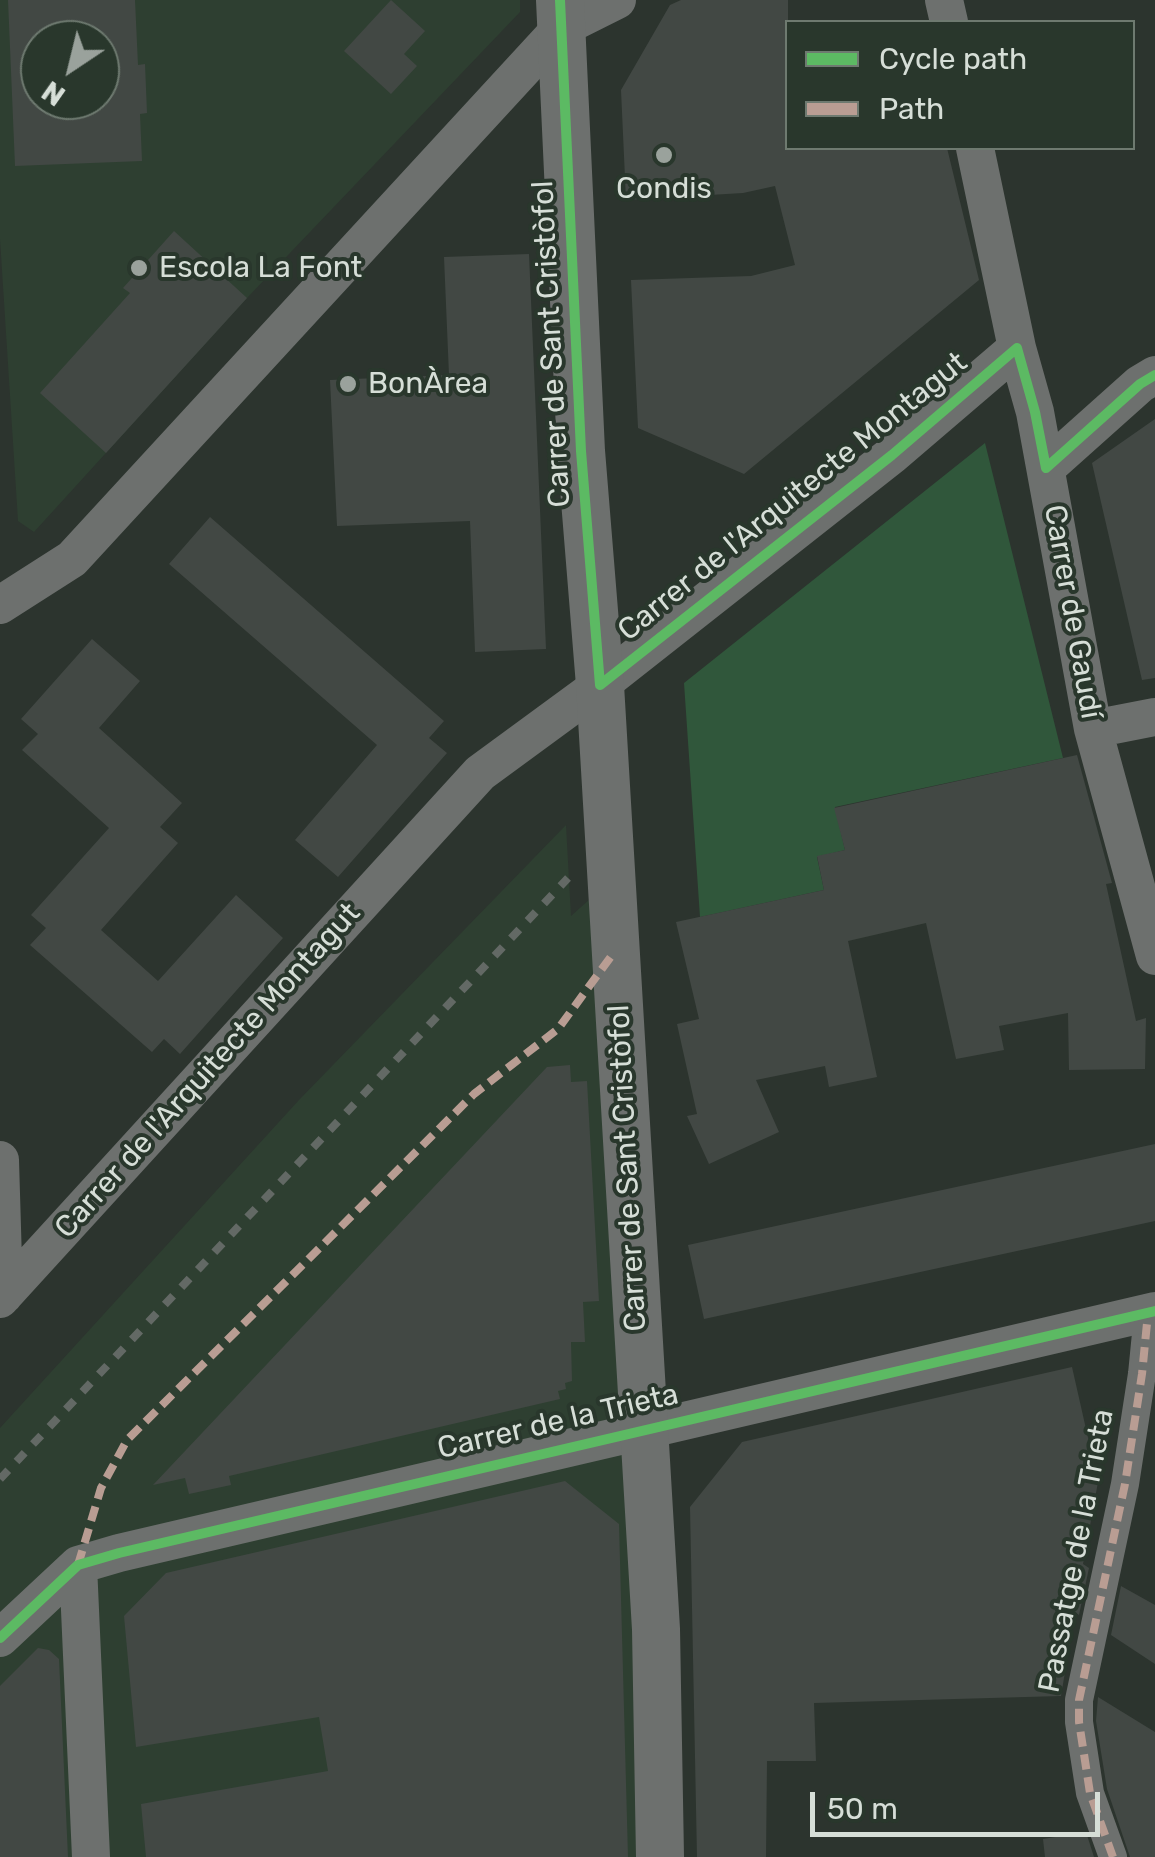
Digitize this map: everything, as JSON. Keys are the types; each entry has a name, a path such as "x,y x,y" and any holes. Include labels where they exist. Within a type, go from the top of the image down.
{"street":[{"path":"0,605 72,560 560,14 616,0"},
{"name":"Carrer de Sant Cristòfol","path":"560,14 581,451 600,685 656,1629 660,1857"},
{"name":"Carrer de Gaudí","path":"975,150 1017,348 1036,412 1093,729 1155,956"},
{"name":"Carrer de l'Arquitecte Montagut","path":"2,1297 480,773 600,685 892,455 1017,348"},
{"path":"1046,468 1155,375"},
{"path":"1093,729 1155,717"},
{"path":"0,1160 2,1297"},
{"name":"Carrer de la Trieta","path":"0,1638 78,1565 200,1531 1151,1312"},
{"name":"Passatge de la Trieta","path":"1113,1857 1090,1793 1080,1700 1125,1484 1151,1312"},
{"path":"78,1565 91,1857"}],"shaded area":[{"name":"Escola La Font","path":"0,0 520,0 520,12 247,298 34,532 18,521 0,239"},
{"path":"566,825 571,916 601,889 647,1857 0,1857 0,1428 299,1100"}],"green space":[{"path":"985,443 1063,758 835,807 845,850 817,857 824,890 700,917 684,683"}],"building":[{"path":"8,0 135,0 138,65 145,64 147,113 140,114 142,161 15,166"},
{"path":"391,0 425,31 404,54 417,66 391,94 344,51"},
{"path":"681,0 788,0 785,150 947,150 979,280 744,474 638,428 631,280 751,276 795,265 775,186 743,193 626,200 621,90 670,5"},
{"path":"174,231 247,298 106,453 40,393 130,293 123,288"},
{"path":"529,254 546,649 475,652 470,521 337,526 330,380 449,375 444,257"},
{"path":"1155,419 1155,678 1142,680 1092,463"},
{"path":"210,517 444,721 429,738 447,753 338,877 295,840 377,745 169,564"},
{"path":"92,639 140,681 99,728 182,803 160,827 178,843 101,930 158,981 236,895 283,938 180,1054 164,1039 152,1052 30,945 46,928 31,915 109,828 22,750 38,734 21,719"},
{"path":"1077,755 1112,883 1106,884 1136,1021 1146,1018 1145,1069 1069,1070 1068,1013 999,1026 1004,1050 956,1059 926,923 848,941 877,1077 829,1087 825,1066 756,1080 779,1132 709,1164 687,1116 697,1114 677,1024 699,1019 676,922 824,890 817,856 845,850 834,808"},
{"path":"570,1065 571,1082 587,1081 599,1301 583,1302 585,1342 571,1342 572,1381 565,1383 566,1389 558,1391 560,1399 229,1476 231,1485 189,1494 185,1478 153,1485 547,1067"},
{"path":"1155,1144 1155,1221 704,1319 688,1245"},
{"path":"1072,1367 1098,1482 1083,1564 1089,1568 1079,1615 1075,1612 1061,1696 814,1703 816,1761 767,1761 766,1857 697,1857 690,1507 742,1442"},
{"path":"565,1481 619,1524 628,1857 146,1857 141,1804 328,1771 319,1717 136,1747 124,1616 166,1573"},
{"path":"1121,1586 1155,1605 1155,1664 1111,1635"},
{"path":"38,1648 49,1650 59,1659 68,1857 0,1857 0,1686"},
{"path":"1098,1697 1155,1732 1155,1857 1130,1857 1107,1789 1096,1721"},
{"path":"1086,1832 1094,1857 1045,1857 1043,1839"}],"railway":[{"path":"0,1479 568,878"}],"marked path":[{"path":"78,1565 101,1488 127,1440 474,1094 558,1029 615,951"},
{"path":"1113,1857 1090,1793 1079,1700 1125,1484 1148,1313"}],"cycle path":[{"path":"560,0 581,451 600,685"},
{"path":"600,685 892,455 1017,348 1046,468"},
{"path":"1046,468 1155,375"},
{"path":"0,1638 78,1565 119,1553 1155,1311"}],"place":[{"name":"Condis","path":"664,155"},
{"name":"Escola La Font","path":"139,268"},
{"name":"BonÀrea","path":"348,384"}]}
